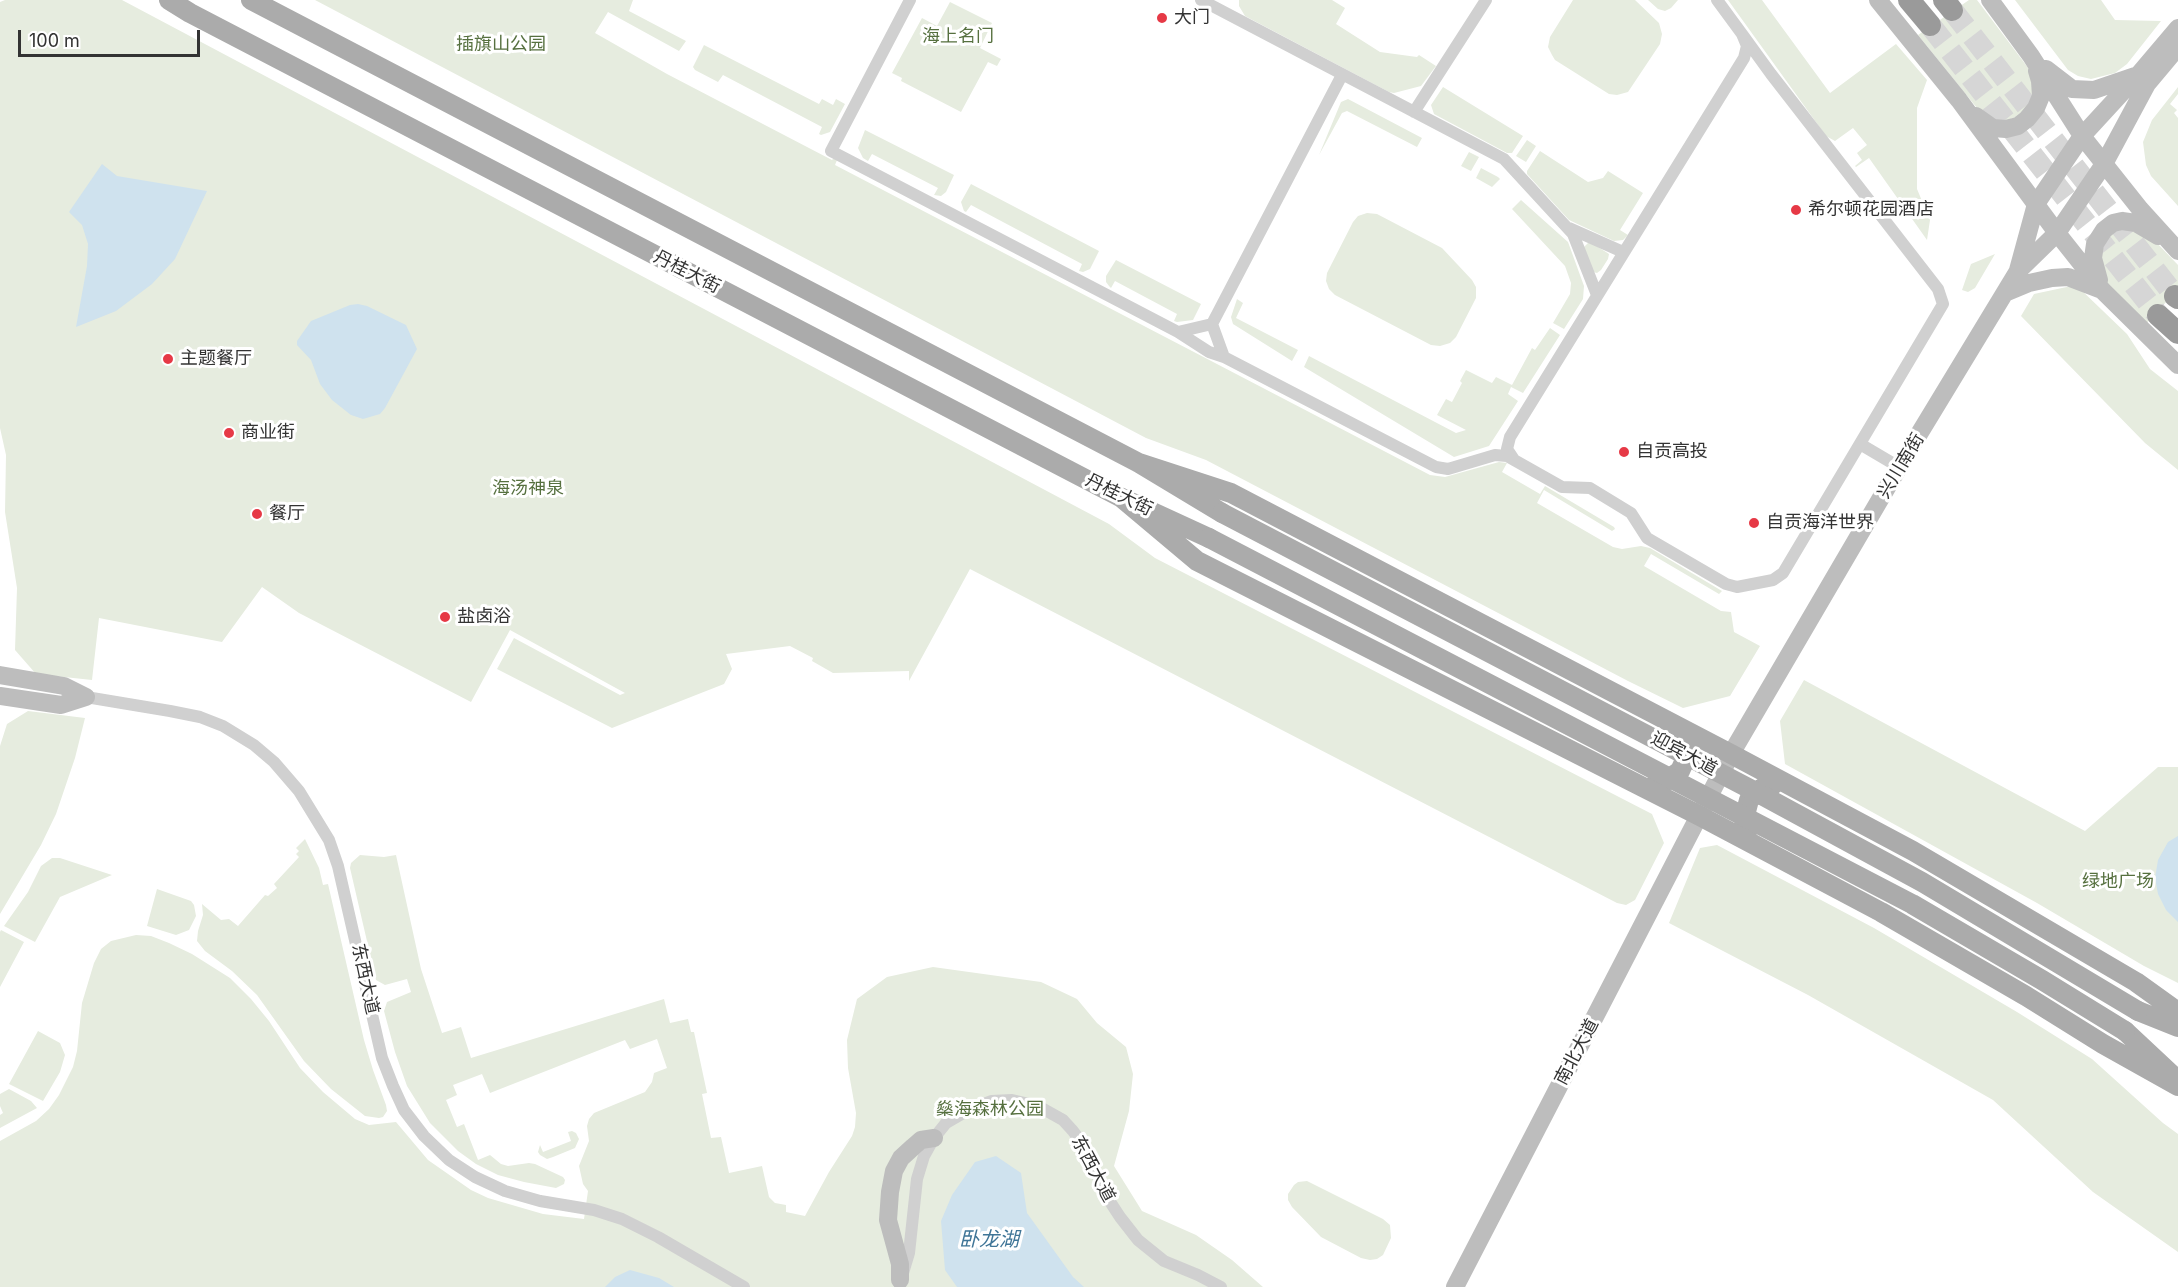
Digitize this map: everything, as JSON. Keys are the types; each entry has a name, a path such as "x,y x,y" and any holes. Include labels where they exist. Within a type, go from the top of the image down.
{"highway":[{"path":"1909,0 1930,24"},
{"path":"2158,315 2178,333"}],"main road":[{"name":"丹桂大街","path":"169,0 200,19 1122,498 1209,538"},
{"name":"丹桂大街","path":"251,0 1139,463 1222,513"},
{"path":"1139,463 1232,493 1731,754 1913,851 2136,982 2178,1012"},
{"path":"1122,498 1197,561 1700,816 1891,917 2103,1044 2178,1086"},
{"name":"迎宾大道","path":"1222,513 1819,826 1922,882 2138,1011 2178,1027"},
{"name":"迎宾大道","path":"1209,538 1912,904 2125,1031 2178,1080"},
{"path":"1630,781 1646,784 1666,782 1680,771 1686,750 1684,741 1679,732 1667,721"},
{"path":"1763,850 1747,831 1744,819 1749,800 1762,788 1785,786 1795,788"}],"street":[{"path":"910,0 831,151 1178,332 1209,352 1224,357 1436,467 1448,469 1495,455 1501,451 1741,64 1747,46 1742,34"},
{"path":"1201,0 1504,159 1568,227 1576,240 1597,295"},
{"path":"1414,112 1486,0"},
{"path":"1495,455 1513,458 1562,487 1590,488 1631,513 1647,538 1726,584 1737,587 1773,580 1783,573 1940,311 1942,298 1938,289 1771,74 1717,0"},
{"path":"1878,0 1959,100 2056,233 2103,291 2178,365"},
{"path":"1990,0 2031,56 2082,136 2140,209 2178,251"},
{"name":"兴川南街","path":"2018,271 2036,204 2082,136 2178,28"},
{"name":"兴川南街","path":"1700,816 1731,754 1899,467 2018,271 2056,233 2104,164 2147,84 2178,47"},
{"path":"1959,100 1980,120 1993,128 2006,129 2018,126 2036,108 2041,96 2040,81 2031,56"},
{"path":"2031,56 2056,79 2072,89 2094,90 2139,74"},
{"path":"1224,357 1212,324 1342,75"},
{"path":"2103,291 2093,258 2095,244 2100,235 2113,223 2122,221 2136,223 2149,229 2178,251"},
{"path":"1568,227 1623,252"},
{"path":"2005,293 2029,283 2068,277 2103,291"},
{"path":"1178,332 1212,324"},
{"path":"1509,437 1507,449 1513,458"},
{"path":"1860,444 1899,467"},
{"path":"0,675 64,686 86,698"},
{"name":"东西大道","path":"0,696 61,705 86,698 170,711 200,717 223,726 254,745 274,762 299,791 329,840 338,866 382,1058 404,1110 424,1136 450,1160 475,1177 506,1191 540,1201 594,1210 622,1219 658,1236 744,1287"},
{"name":"南北大道","path":"1455,1287 1700,816"},
{"name":"东西大道","path":"897,1284 906,1267 909,1253 917,1179 924,1156 934,1138 946,1123 970,1109 992,1101 1012,1100 1038,1106 1063,1120 1073,1131 1084,1146 1107,1197 1138,1240 1164,1261 1221,1287"},
{"path":"897,1284 900,1264 888,1220 894,1171 901,1158 921,1140 934,1138"}],"green space":[{"name":"海汤神泉","path":"5,0 122,0 1109,524 1155,558 1652,814 1664,843 1635,900 1626,905 1617,903 970,569 909,681 909,671 833,673 812,661 813,658 790,646 726,654 732,669 724,684 612,728 497,669 514,638 620,695 625,693 510,630 471,702 299,613 262,587 222,642 99,618 92,680 36,674 15,650 17,588 5,512 6,455 0,428 0,2"},
{"name":"插旗山公园","path":"315,0 633,0 629,11 686,41 679,51 608,12 595,33 667,74 832,160 834,158 837,160 835,165 1430,475 1445,477 1499,462 1507,463 1502,472 1540,494 1545,486 1615,529 1612,531 1544,490 1537,503 1613,547 1650,548 1722,591 1719,594 1651,554 1644,566 1721,611 1731,612 1734,632 1760,646 1730,696 1683,708 1206,460 1146,438"},
{"path":"1239,0 1332,0 1345,8 1336,24 1380,52 1417,57 1419,55 1436,66 1421,86 1394,93 1389,92 1245,16 1239,6"},
{"path":"1573,0 1635,0 1659,23 1662,34 1660,44 1628,92 1617,95 1609,94 1555,60 1552,55 1548,47 1550,37"},
{"path":"1648,0 1678,0 1665,11 1658,9"},
{"path":"1728,0 1762,0 1830,93 1896,44 1927,80 1917,108 1917,189 1930,220 1927,240 1869,158 1855,166 1862,160 1857,153 1867,145 1853,128 1835,141 1826,136"},
{"path":"1969,0 1977,0 2032,73 2035,89 2023,115 2001,122 1981,113 1918,35"},
{"path":"2015,0 2101,0 2115,20 2161,21 2127,64 2115,73 2091,79 2078,76 2068,70"},
{"name":"海上名门","path":"950,2 992,23 980,48 1001,59 997,66 988,62 961,112 901,81 902,78 892,73 922,18 937,26"},
{"path":"704,45 819,104 822,99 833,105 836,99 845,104 830,132 819,134 822,127 723,75 718,82 695,70 693,67"},
{"path":"1443,87 1523,136 1512,153 1507,153 1434,114 1431,105"},
{"path":"2178,87 2178,94 2170,104 2177,110 2174,113 2178,118 2178,206 2151,176 2146,165 2143,142 2152,120"},
{"path":"1348,99 1422,138 1417,147 1347,111 1342,113 1319,155 1341,102"},
{"path":"865,130 954,175 946,192 941,196 934,195 938,188 872,154 868,161 863,158 858,148"},
{"path":"1527,140 1536,146 1526,162 1516,156"},
{"path":"1540,151 1588,182 1603,178 1608,171 1643,193 1620,230 1628,235 1623,240 1614,241 1569,220 1527,174"},
{"path":"1469,152 1479,157 1471,171 1461,166"},
{"path":"1481,168 1500,179 1492,187 1476,178"},
{"path":"971,184 1099,251 1090,269 1079,271 1082,264 971,205 966,212 964,211 961,202"},
{"path":"1521,200 1568,242 1584,286 1583,299 1564,329 1553,323 1570,294 1571,283 1565,266 1512,209"},
{"path":"1367,213 1377,214 1442,248 1472,280 1476,287 1476,298 1456,337 1450,343 1440,346 1431,345 1335,295 1329,289 1326,281 1327,273 1353,222 1358,216"},
{"path":"2128,228 2154,240 2178,265 2178,289 2147,323 2100,273 2103,240 2114,232"},
{"path":"1592,243 1609,254 1608,259 1597,273 1593,272 1584,247"},
{"path":"1995,254 1975,288 1968,292 1962,290 1971,264"},
{"path":"1116,260 1201,304 1193,320 1174,321 1177,314 1115,281 1111,288 1106,282 1106,276"},
{"path":"2076,285 2127,334 2150,369 2178,391 2178,470 2145,443 2021,316 2034,294"},
{"path":"1237,299 1243,303 1236,318 1298,350 1292,361 1233,324 1231,317"},
{"path":"1550,328 1560,335 1523,393 1511,387 1508,394 1518,401 1489,446 1454,457 1304,367 1309,356 1456,433 1466,430 1437,415 1446,399 1452,402 1466,370 1492,383 1496,377 1512,385 1532,348 1535,350"},
{"name":"绿地广场","path":"1804,680 2085,831 2158,767 2178,767 2178,983 1785,764 1780,721"},
{"path":"28,711 85,718 75,758 56,814 41,845 0,914 0,746 7,724"},
{"path":"305,839 319,868 323,885 328,884 364,1040 386,1105 387,1111 383,1117 365,1116 331,1089 304,1061 257,995 232,971 205,951 197,941 203,915 202,904 221,920 229,919 238,926 265,895 268,896 277,888 274,884 299,857 296,854 299,851 296,848"},
{"path":"1717,845 1874,928 2092,1059 2178,1134 2178,1252 2093,1192 1993,1100 1808,995 1669,923 1700,848"},
{"name":"燊海森林公园","path":"360,855 384,857 396,855 421,969 442,1033 461,1027 471,1058 664,999 670,1023 688,1019 691,1032 694,1032 707,1093 702,1094 711,1138 721,1137 729,1173 762,1166 769,1197 775,1203 786,1205 786,1212 805,1216 855,1127 856,1113 848,1068 847,1040 857,999 887,977 933,967 1041,982 1077,999 1097,1023 1126,1047 1133,1074 1129,1111 1114,1166 1142,1211 1196,1235 1232,1260 1263,1287 0,1287 0,1141 36,1121 59,1095 73,1067 82,1003 94,963 101,949 111,941 136,935 151,936 169,943 192,954 230,978 269,1021 300,1068 323,1092 355,1119 369,1125 396,1122 428,1160 471,1190 488,1198 543,1214 584,1219 588,1191 583,1184 579,1166 589,1141 587,1126 589,1119 594,1113 645,1092 652,1082 654,1073 667,1068 657,1039 630,1049 625,1040 490,1093 482,1074 453,1085 457,1095 446,1100 457,1127 464,1124 478,1160 490,1155 501,1164 508,1166 535,1164 565,1180 564,1184 556,1188 498,1175 476,1164 458,1151 430,1123 407,1086 384,1011 387,1002 411,992 407,979 385,985 376,980 350,868 351,863"},
{"path":"52,858 60,858 112,875 60,897 35,942 4,926 28,892 41,866"},
{"path":"157,889 191,901 196,916 189,930 176,935 147,926"},
{"path":"1,930 24,942 0,987 0,932"},
{"path":"38,1031 60,1043 65,1055 60,1072 43,1101 9,1084"},
{"path":"9,1089 31,1101 37,1108 0,1128 0,1115 3,1113 0,1106 0,1094"},
{"path":"572,1131 579,1139 575,1148 547,1159 540,1155 538,1152 540,1145 543,1152 571,1141 568,1132"},
{"path":"1307,1181 1383,1219 1390,1225 1391,1238 1383,1255 1370,1260 1361,1258 1321,1237 1288,1200 1288,1194 1294,1185"}],"water":[{"path":"102,164 117,176 207,191 175,259 152,284 116,311 76,327 87,266 88,244 82,225 69,212"},
{"path":"358,304 406,325 417,349 385,408 380,414 363,419 351,415 332,400 320,384 311,360 297,345 297,341 311,321"},
{"path":"2178,836 2178,922 2166,910 2158,894 2155,878 2158,860 2168,842"},
{"name":"卧龙湖","path":"996,1156 1021,1173 1027,1213 1073,1277 1084,1287 957,1287 945,1270 941,1221 952,1195 975,1162"},
{"path":"630,1270 659,1278 674,1287 605,1287 615,1277"}],"tunnel":[{"path":"1952,10 2175,296"},
{"path":"1930,25 2158,315"}],"place":[{"name":"大门","path":"1162,18"},
{"name":"希尔顿花园酒店","path":"1796,210"},
{"name":"主题餐厅","path":"168,359"},
{"name":"商业街","path":"229,433"},
{"name":"自贡高投","path":"1624,452"},
{"name":"餐厅","path":"257,514"},
{"name":"自贡海洋世界","path":"1754,523"},
{"name":"盐卤浴","path":"445,617"}]}
